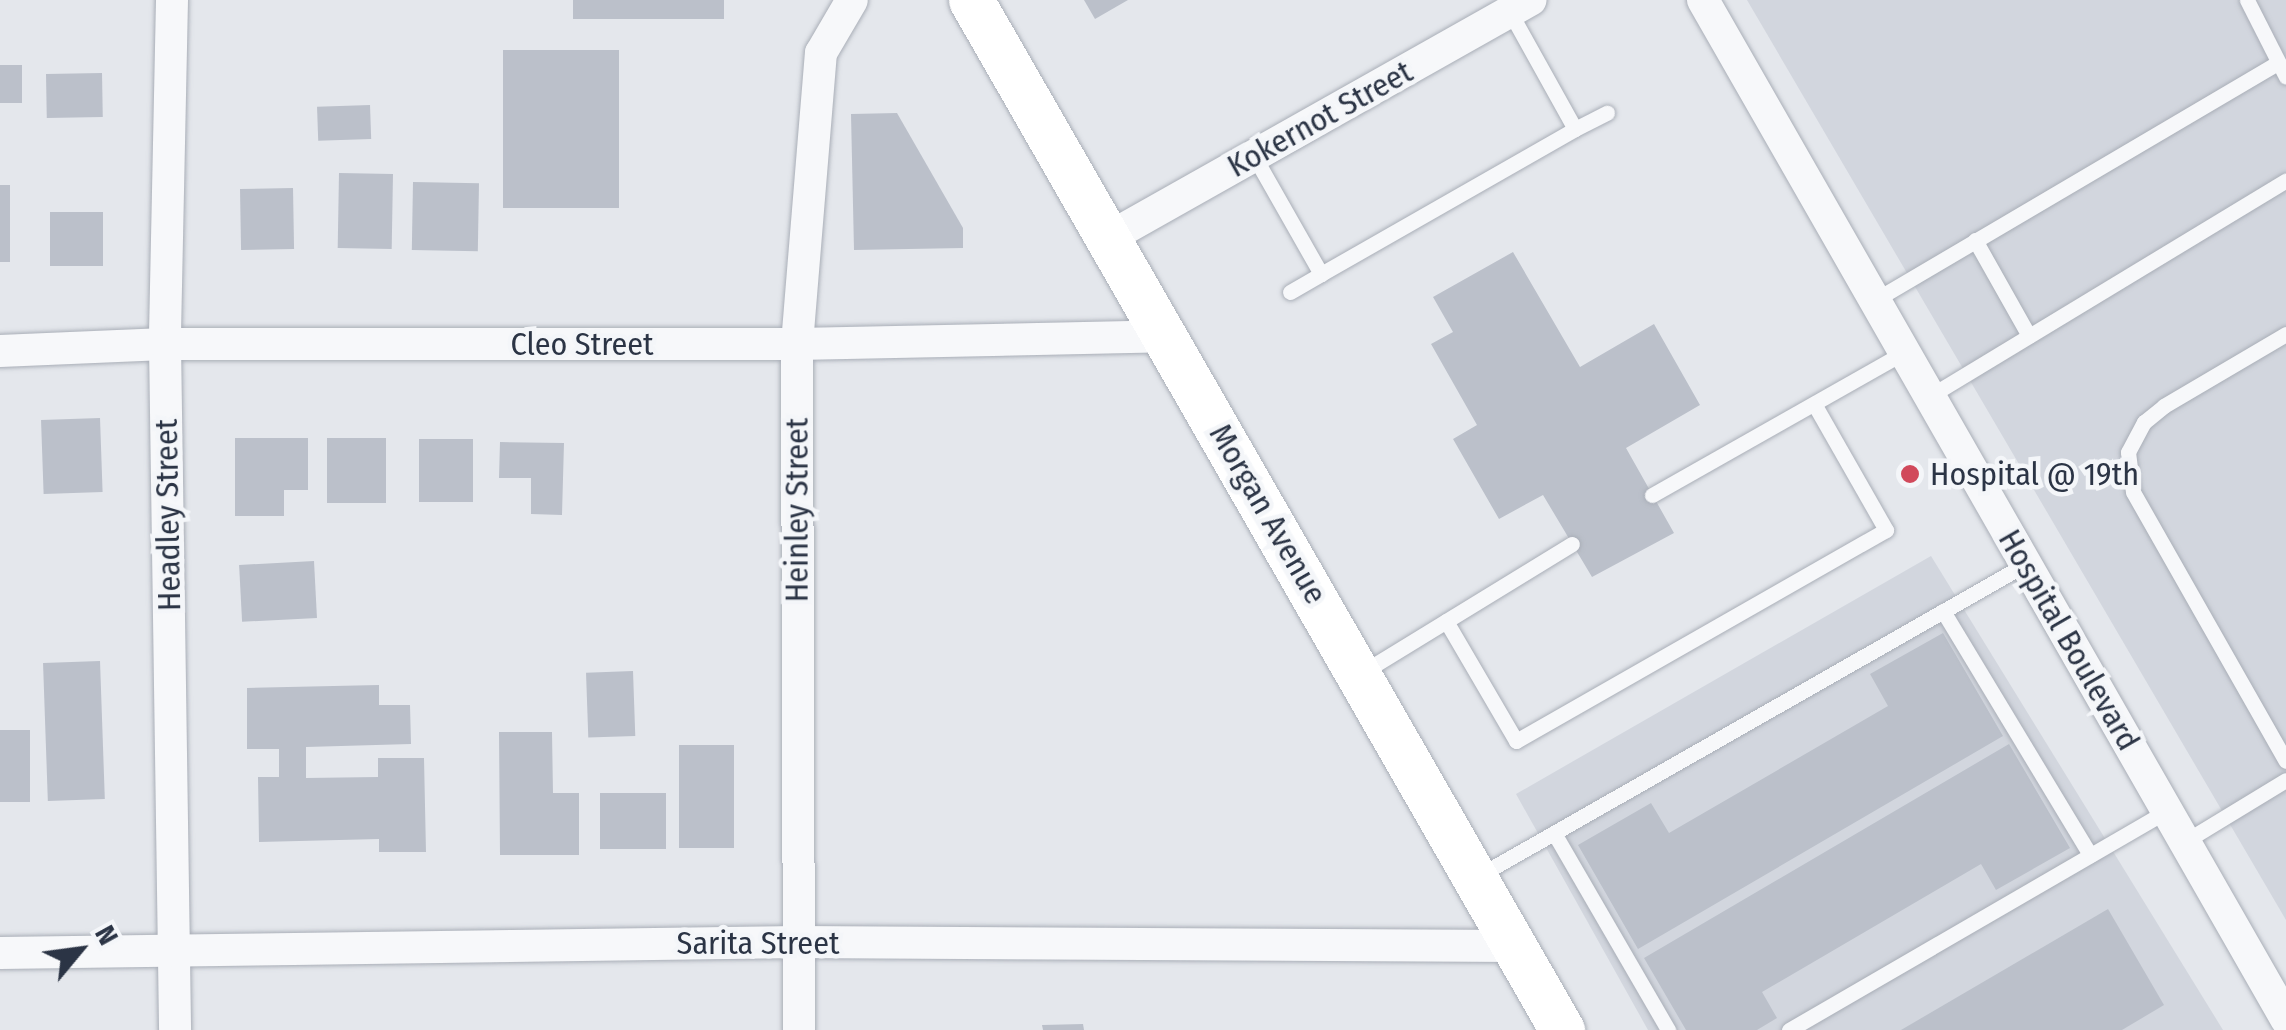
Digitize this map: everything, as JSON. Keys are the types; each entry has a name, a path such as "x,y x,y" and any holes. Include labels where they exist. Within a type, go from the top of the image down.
{"main road":[{"name":"Morgan Avenue","path":"971,0 1562,1030"}],"street":[{"name":"Headley Street","path":"172,0 166,344 175,1030"},
{"name":"Heinley Street","path":"799,1030 797,344 821,53 852,0"},
{"name":"Hospital Boulevard","path":"1703,0 2286,1019"},
{"name":"Kokernot Street","path":"1108,238 1520,6"},
{"name":"Cleo Street","path":"0,352 166,344 797,344 1165,336"},
{"name":"Sarita Street","path":"0,953 798,942 1516,946"}],"lane":[{"path":"1875,300 1975,240 2282,70 2246,0"},
{"path":"1520,6 1575,129"},
{"path":"1290,292 1607,113"},
{"path":"1254,156 1321,274"},
{"path":"1930,396 2286,180"},
{"path":"1975,240 2029,336"},
{"path":"2286,334 2164,406 2144,422 2128,452 2133,492 2286,761"},
{"path":"1652,495 1905,352"},
{"path":"1446,621 1516,742 1886,530 1814,404"},
{"path":"1360,674 1572,544"},
{"path":"1476,877 2026,564"},
{"path":"1944,611 2090,855"},
{"path":"2184,842 2286,780"},
{"path":"1790,1030 2167,810"},
{"path":"1554,833 1668,1030"}],"shaded area":[{"path":"1747,0 2286,0 2286,920"},
{"path":"1931,556 2223,1030 1648,1030 1516,794"}],"building":[{"path":"573,0 724,0 724,19 573,19"},
{"path":"1084,0 1128,0 1095,19"},
{"path":"503,50 619,50 619,208 503,208"},
{"path":"0,65 22,65 22,103 0,103"},
{"path":"102,73 103,117 47,118 46,74"},
{"path":"370,105 371,139 318,141 317,107"},
{"path":"897,113 963,228 963,248 854,250 851,114"},
{"path":"339,173 393,174 392,249 338,248"},
{"path":"413,182 479,183 478,251 412,250"},
{"path":"0,185 10,185 10,262 0,262"},
{"path":"293,188 294,249 241,250 240,189"},
{"path":"50,212 103,212 103,266 50,266"},
{"path":"1513,252 1580,367 1654,324 1700,405 1626,448 1674,533 1592,577 1543,495 1499,519 1453,439 1477,425 1431,344 1453,332 1433,297"},
{"path":"100,418 103,492 44,494 41,420"},
{"path":"235,438 308,438 308,490 284,490 284,516 235,516"},
{"path":"327,438 386,438 386,503 327,503"},
{"path":"419,439 473,439 473,502 419,502"},
{"path":"500,442 564,443 562,515 531,514 531,478 499,478"},
{"path":"314,561 317,618 242,622 239,565"},
{"path":"1943,633 2003,736 1638,949 1578,845 1651,803 1669,833 1888,706 1870,674"},
{"path":"100,661 105,799 48,801 43,663"},
{"path":"633,671 635,736 588,738 586,673"},
{"path":"379,685 379,705 410,705 411,744 306,747 306,778 378,777 378,758 424,758 426,852 379,852 379,839 259,842 258,777 279,777 279,749 247,749 247,688"},
{"path":"0,730 30,730 30,802 0,802"},
{"path":"499,732 552,732 553,793 579,793 579,855 500,855"},
{"path":"2009,744 2070,848 1996,890 1981,864 1762,992 1777,1018 1757,1030 1686,1030 1644,958"},
{"path":"679,745 734,745 734,848 679,848"},
{"path":"600,793 666,793 666,849 600,849"},
{"path":"2108,909 2164,1005 2122,1030 1901,1030"},
{"path":"1083,1024 1084,1030 1043,1030 1042,1025"}],"place":[{"name":"Hospital @ 19th","path":"1910,474"}]}
